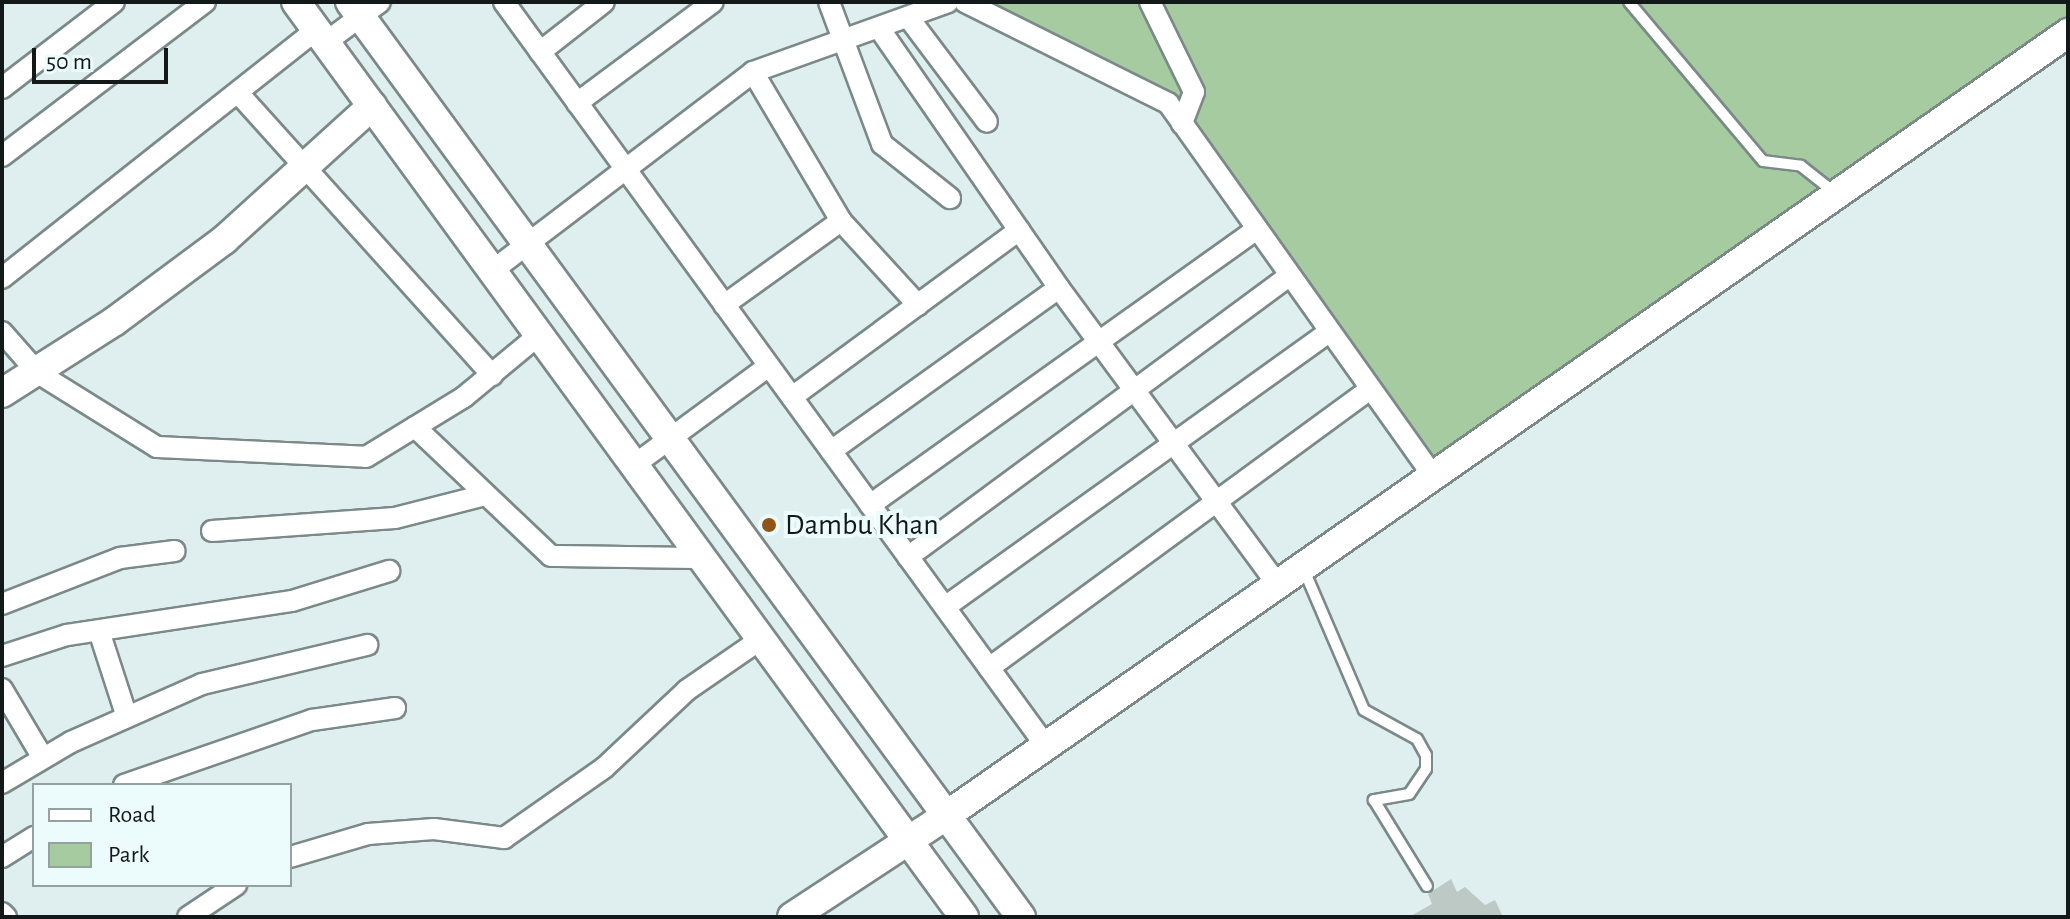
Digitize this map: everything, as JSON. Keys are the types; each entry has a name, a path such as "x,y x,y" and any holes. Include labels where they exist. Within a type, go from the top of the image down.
{"main road":[{"path":"296,2 964,917"},
{"path":"364,7 528,244 1021,917"},
{"path":"792,917 947,815 2068,33"},
{"path":"2,393 38,373 224,240 301,167 372,106"}],"street":[{"path":"2,88 114,2"},
{"path":"2,156 205,2"},
{"path":"504,2 1046,746"},
{"path":"540,52 604,2"},
{"path":"577,103 713,2"},
{"path":"829,2 882,144 950,198"},
{"path":"492,271 753,72 948,2"},
{"path":"965,2 1168,103 1255,230 1433,476"},
{"path":"1150,2 1194,92 1182,124"},
{"path":"2,278 240,95 364,7"},
{"path":"908,17 987,122"},
{"path":"879,28 1059,288 1278,585"},
{"path":"753,72 841,221 918,305"},
{"path":"240,95 301,167 404,273 492,375"},
{"path":"724,305 841,221"},
{"path":"792,397 1019,230"},
{"path":"870,505 1255,230"},
{"path":"908,557 1137,392 1289,276"},
{"path":"831,451 1059,288"},
{"path":"2,332 38,373 157,447 366,457 492,375 539,335"},
{"path":"945,607 1329,332"},
{"path":"634,465 769,366"},
{"path":"989,668 1370,389"},
{"path":"415,427 551,556 702,558"},
{"path":"212,531 395,518 485,495"},
{"path":"2,604 120,558 175,551"},
{"path":"2,656 31,643 292,601 389,571"},
{"path":"99,631 127,717"},
{"path":"292,856 368,834 434,829 504,838 604,768 687,690 761,639"},
{"path":"2,783 43,758 202,684 367,645"},
{"path":"2,689 43,758"},
{"path":"130,783 312,720 395,708"},
{"path":"2,857 32,838"},
{"path":"188,917 233,887"}],"lane":[{"path":"1629,2 1763,161 1801,166 1838,196"},
{"path":"1303,568 1364,710 1417,739 1426,755 1426,769 1409,794 1374,800 1427,886"}],"green space":[{"path":"968,2 2068,2 2068,31 1441,471 1174,99"}],"building":[{"path":"1451,879 1457,892 1465,887 1485,905 1495,900 1503,917 1409,917 1432,904 1428,894"}],"place":[{"name":"Dambu Khan","path":"769,525"}]}
